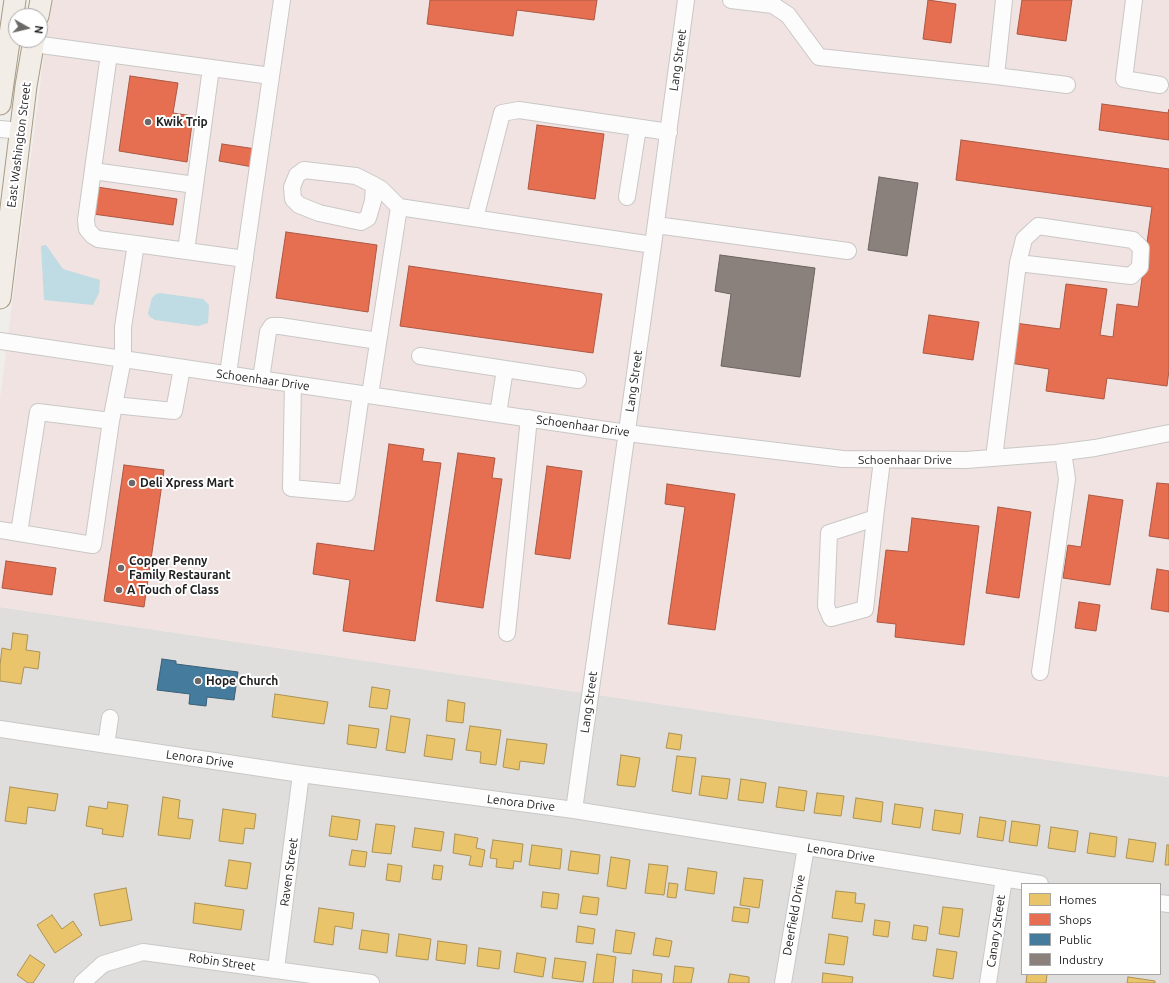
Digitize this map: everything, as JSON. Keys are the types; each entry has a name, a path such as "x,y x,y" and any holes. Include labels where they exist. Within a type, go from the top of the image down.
{"main road":[{"name":"East Washington Street","path":"0,104 15,0"},
{"name":"East Washington Street","path":"0,298 4,237 33,48"}],"street":[{"path":"228,374 282,0"},
{"name":"Lang Street","path":"574,810 669,132 686,0"},
{"path":"731,0 773,5 788,15 820,57 1067,85"},
{"path":"996,76 1004,0"},
{"path":"1134,0 1124,79 1160,85"},
{"path":"48,44 271,76"},
{"path":"109,54 86,220 87,229 98,239 245,259"},
{"path":"186,251 211,68"},
{"path":"475,218 502,113 518,110 669,132"},
{"path":"627,197 638,128"},
{"path":"0,129 21,131"},
{"path":"374,185 373,201 368,218 361,222 319,213 299,205 293,199 292,187 297,175 304,170 356,176 374,185 381,189 399,207 653,245"},
{"path":"93,171 195,185"},
{"path":"294,384 291,488 347,493 365,395 378,341 399,207"},
{"path":"656,225 848,251"},
{"path":"994,458 1018,263 1024,239 1038,226 1133,240 1140,248 1140,267 1131,276 1018,263"},
{"path":"0,530 93,545 111,421 123,359 123,327 136,244"},
{"path":"261,379 268,332 272,326 378,341"},
{"name":"Schoenhaar Drive","path":"0,341 627,433 843,459 966,460 994,458 1095,448 1169,433"},
{"path":"420,356 578,380"},
{"path":"114,405 174,411 182,368"},
{"path":"498,414 505,369"},
{"path":"19,533 38,412 111,421"},
{"path":"507,633 529,418"},
{"path":"1040,672 1067,479 1063,452"},
{"path":"875,518 829,533 826,606 831,618 865,608 882,460"},
{"path":"106,745 110,718"},
{"name":"Lenora Drive","path":"0,729 301,774 574,810 1034,883"},
{"name":"Raven Street","path":"276,969 301,774"},
{"name":"Deerfield Drive","path":"783,983 806,847"},
{"name":"Canary Street","path":"988,983 1004,878"},
{"name":"Robin Street","path":"82,983 103,964 143,952 371,983"}],"shaded area":[{"path":"51,0 1169,0 1169,777 823,728 0,607 0,398 45,48 48,48 48,23"},
{"path":"0,607 823,728 1169,777 1169,983 0,983"}],"water":[{"path":"46,245 63,269 100,280 99,293 93,305 44,300 41,246"},
{"path":"160,293 203,299 209,305 208,323 198,326 155,320 149,316 148,313 152,298 156,294"}],"building: Homes":[{"path":"13,633 28,635 26,650 40,652 38,669 24,667 21,684 0,681 2,648 11,650"},
{"path":"372,687 390,690 387,709 369,707"},
{"path":"275,694 328,702 324,724 272,717"},
{"path":"448,700 465,703 463,723 446,721"},
{"path":"391,716 410,719 405,753 386,750"},
{"path":"349,725 379,729 376,748 347,744"},
{"path":"470,726 501,730 496,765 480,763 481,752 466,750"},
{"path":"669,733 682,735 680,750 666,748"},
{"path":"427,735 455,739 452,760 424,756"},
{"path":"507,739 547,744 544,764 520,761 519,770 503,767"},
{"path":"621,755 640,758 635,787 617,785"},
{"path":"677,756 696,758 691,794 672,791"},
{"path":"702,776 730,779 727,799 699,795"},
{"path":"741,779 766,783 763,803 738,800"},
{"path":"10,787 58,794 55,811 28,807 26,824 5,821"},
{"path":"779,787 807,791 804,811 776,807"},
{"path":"817,793 844,796 841,816 814,813"},
{"path":"163,797 180,800 178,818 193,820 190,839 158,835"},
{"path":"856,798 883,802 881,822 853,818"},
{"path":"108,802 128,805 123,837 102,834 103,829 86,826 89,806 107,809"},
{"path":"895,804 923,808 920,828 892,824"},
{"path":"223,809 256,814 254,829 245,828 243,844 219,841"},
{"path":"935,810 963,814 960,834 932,830"},
{"path":"332,816 360,820 357,840 329,836"},
{"path":"980,817 1006,821 1003,841 977,837"},
{"path":"1012,821 1040,825 1037,846 1009,842"},
{"path":"376,824 395,826 391,854 372,852"},
{"path":"1051,827 1078,831 1075,852 1048,848"},
{"path":"415,828 444,832 441,851 412,847"},
{"path":"1090,833 1117,837 1115,857 1087,853"},
{"path":"455,834 478,838 476,848 485,850 482,867 469,865 471,856 453,853"},
{"path":"1129,839 1156,843 1153,862 1126,858"},
{"path":"493,840 523,844 521,862 514,861 513,869 496,867 497,859 490,858"},
{"path":"532,845 562,849 560,869 529,865"},
{"path":"1167,845 1169,845 1169,865 1165,865"},
{"path":"352,850 367,852 365,867 349,865"},
{"path":"571,851 600,855 598,874 568,870"},
{"path":"611,857 630,860 626,889 607,886"},
{"path":"229,860 251,863 247,889 225,886"},
{"path":"388,864 402,866 400,882 386,880"},
{"path":"649,864 668,866 664,895 645,893"},
{"path":"434,865 443,866 441,880 432,879"},
{"path":"688,868 717,872 714,894 685,890"},
{"path":"744,878 763,880 759,908 740,905"},
{"path":"669,883 678,884 676,898 667,897"},
{"path":"126,888 132,920 100,926 94,894"},
{"path":"836,891 856,893 855,903 865,904 862,922 832,918"},
{"path":"543,892 559,894 557,909 541,907"},
{"path":"583,896 599,898 597,915 580,913"},
{"path":"195,903 244,910 241,930 193,923"},
{"path":"734,907 750,909 748,923 732,921"},
{"path":"943,907 963,909 959,937 939,934"},
{"path":"319,908 354,913 352,929 335,926 333,945 314,942"},
{"path":"52,915 62,929 73,921 82,935 55,953 37,925"},
{"path":"875,920 890,922 888,937 873,935"},
{"path":"914,925 928,927 926,941 912,939"},
{"path":"578,926 595,929 593,944 576,942"},
{"path":"362,930 389,934 387,953 359,949"},
{"path":"616,930 635,933 631,954 613,952"},
{"path":"399,934 431,939 428,960 396,956"},
{"path":"829,934 848,937 844,965 825,963"},
{"path":"656,938 672,941 669,957 653,955"},
{"path":"438,941 467,945 465,964 436,960"},
{"path":"479,948 501,951 499,969 477,966"},
{"path":"937,949 957,952 953,979 933,976"},
{"path":"517,953 546,958 543,977 514,972"},
{"path":"597,954 616,957 613,983 593,983"},
{"path":"30,955 45,965 33,983 28,983 17,975"},
{"path":"555,958 586,962 583,982 552,978"},
{"path":"675,966 694,968 691,983 673,983"},
{"path":"633,970 662,974 661,983 632,983"},
{"path":"823,973 853,977 852,983 822,983"},
{"path":"730,974 749,977 749,983 728,983"},
{"path":"1027,975 1047,975 1046,983 1026,983"},
{"path":"1128,977 1155,981 1155,983 1127,983"}],"building: Shops":[{"path":"430,0 597,0 594,20 517,10 513,36 427,24"},
{"path":"928,0 956,4 951,43 923,39"},
{"path":"1022,0 1072,0 1066,41 1017,34"},
{"path":"130,76 178,83 173,113 193,116 187,162 119,151"},
{"path":"1102,104 1168,113 1169,109 1169,140 1099,130"},
{"path":"537,125 604,134 595,199 528,189"},
{"path":"961,140 1169,169 1169,370 1167,386 1107,378 1104,399 1046,391 1049,369 1010,363 1015,323 1060,329 1066,284 1107,289 1100,335 1113,337 1117,304 1138,307 1152,207 956,180"},
{"path":"222,144 256,149 253,167 219,161"},
{"path":"97,187 177,199 173,225 93,214"},
{"path":"286,232 377,245 368,312 276,298"},
{"path":"409,266 602,294 593,353 400,326"},
{"path":"929,315 979,322 973,360 923,353"},
{"path":"389,444 424,449 422,461 441,463 415,641 343,631 350,580 313,574 317,543 374,551"},
{"path":"458,453 495,458 492,478 502,479 483,608 436,601"},
{"path":"124,465 164,470 144,607 104,601"},
{"path":"547,466 582,471 570,559 535,554"},
{"path":"1157,483 1169,484 1169,539 1149,536"},
{"path":"667,484 735,494 715,630 668,624 685,507 665,504"},
{"path":"1089,495 1123,500 1110,585 1063,578 1068,545 1081,547"},
{"path":"998,507 1031,512 1019,598 986,593"},
{"path":"912,518 979,526 964,645 895,637 896,624 877,622 886,550 908,552"},
{"path":"6,561 56,568 52,595 2,588"},
{"path":"1157,569 1169,571 1169,612 1151,609"},
{"path":"1079,602 1100,605 1096,631 1075,628"}],"building: Public":[{"name":"Hope Church","path":"162,659 176,661 176,664 238,672 234,700 207,697 206,706 189,704 190,694 157,690"}],"building: Industry":[{"path":"879,177 918,183 907,256 868,250"},
{"path":"720,255 815,268 800,377 721,366 731,294 715,291"}],"place":[{"name":"Kwik Trip","path":"148,122"},
{"name":"Deli Xpress Mart","path":"132,483"},
{"name":"Copper Penny Family Restaurant","path":"121,568"},
{"name":"A Touch of Class","path":"119,590"},
{"name":"Hope Church","path":"198,681"}]}
